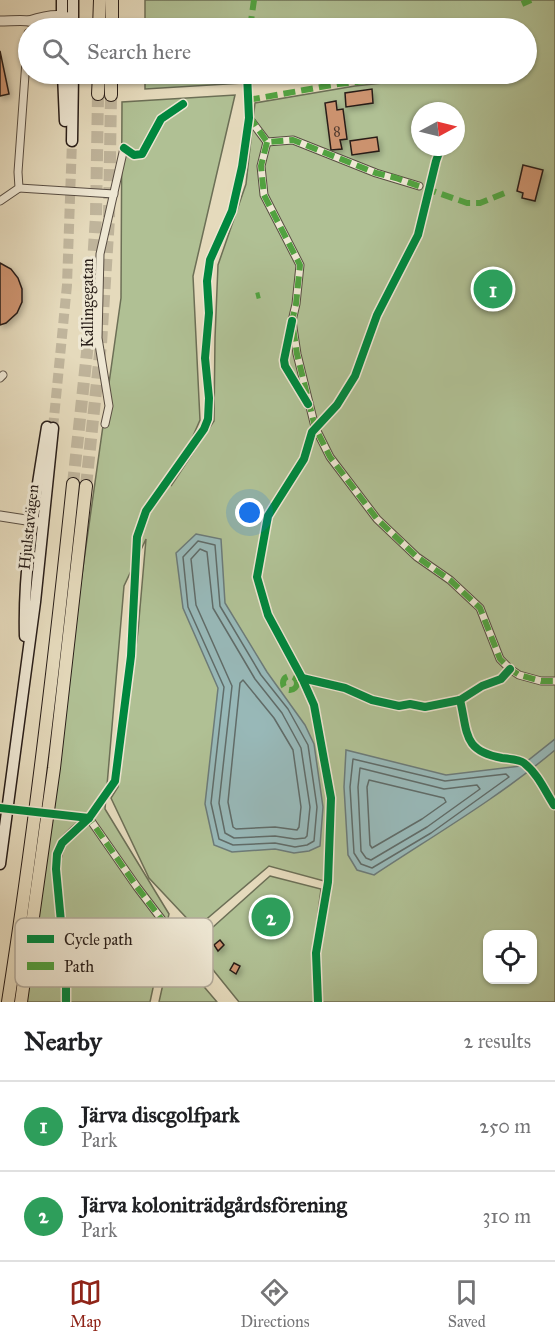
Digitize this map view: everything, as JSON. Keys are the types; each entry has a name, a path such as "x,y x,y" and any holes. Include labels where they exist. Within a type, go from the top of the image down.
{"highway":[{"path":"99,18 100,0"},
{"path":"112,0 112,18"},
{"path":"102,84 104,94 108,84"},
{"path":"21,918 41,765 73,484"},
{"path":"33,918 54,768 86,486"},
{"path":"8,1002 15,956"},
{"path":"21,1002 23,987"}],"main road":[{"path":"62,0 62,18"},
{"path":"73,0 73,18"},
{"path":"64,84 68,141 73,84"},
{"name":"Hjulstavägen","path":"0,864 26,663 38,522 50,428"}],"street":[{"path":"49,18 62,0"},
{"path":"0,21 18,23"},
{"path":"19,188 18,172 24,84"},
{"path":"249,118 267,142"},
{"path":"267,142 293,140 376,173 419,186"},
{"path":"267,142 261,166 264,195 300,265 297,304 292,321 297,354 315,427 330,457 377,519 417,557 450,580 480,608 500,659 510,669 519,675 542,681 555,681"},
{"name":"Kallingegatan","path":"105,424 109,406 98,338 100,254 124,148"},
{"path":"0,201 19,188 114,194"},
{"path":"0,516 38,522"},
{"path":"61,918 56,869 57,854 62,843 88,818 161,918"}],"green space":[{"path":"145,0 555,0 555,1002 321,1002 317,952 328,882 269,866 208,918 187,918 149,878 111,798 118,787 138,631 146,539 124,586 105,809 169,914 168,918 32,918 121,298 122,102 235,95 193,276 200,420 171,486 214,421 218,265 246,184 255,103 373,84 537,84 537,18 145,18"},
{"path":"145,84 228,84 145,89"},
{"path":"270,876 321,889 313,951 315,1002 239,1002 213,970 213,927"},
{"path":"21,987 153,987 150,1002 19,1002"},
{"path":"162,987 204,987 217,1002 159,1002"}],"water":[{"path":"196,534 221,539 225,603 267,672 305,725 314,744 323,807 320,846 309,851 294,853 275,849 232,852 214,845 205,804 218,688 183,608 176,553"},
{"path":"555,739 555,750 466,815 374,875 357,870 348,855 344,787 346,750 446,775 521,766"}],"building":[{"path":"0,51 9,94 0,96"},
{"path":"372,89 373,103 346,107 345,93"},
{"path":"336,101 337,110 343,109 347,139 340,140 342,149 331,150 325,103"},
{"path":"377,137 379,151 352,155 350,141"},
{"path":"523,165 543,170 535,201 522,198 523,193 517,191"},
{"path":"0,263 11,269 18,278 22,289 22,302 17,313 6,323 0,325"},
{"path":"220,940 224,945 218,951 214,945"},
{"path":"234,963 240,966 236,974 230,970"}],"tunnel":[{"path":"73,484 88,343 96,216 98,94"},
{"path":"86,486 101,344 109,218 111,95"},
{"path":"53,428 67,285 72,141"}],"marked path":[{"path":"251,18 254,0"},
{"path":"522,4 531,0"},
{"path":"248,100 338,84"},
{"path":"249,116 267,142 293,140 376,173 467,203 480,203 505,193"},
{"path":"267,142 261,166 264,195 300,265 292,321 297,354 315,427 330,457 377,519 417,557 450,580 480,608 500,659 510,669 519,675 541,681 555,681"},
{"path":"256,296 260,295"},
{"path":"287,676 293,676 297,683 293,690 287,690 283,686 283,680 287,676"},
{"path":"84,821 89,818 161,918"}],"cycle path":[{"path":"61,918 56,869 57,854 62,843 89,818 115,781 131,656 137,537 146,511 204,429 208,419 209,398 205,358 209,313 207,281 210,260 232,211 242,167 249,118 247,84"},
{"path":"124,148 134,155 142,154 161,119 183,104"},
{"path":"318,1002 316,953 328,882 331,798 314,705 268,615 257,577 268,516 304,459 312,432 337,405 355,376 377,315 418,235 438,156"},
{"path":"292,321 284,360 285,366 308,404"},
{"path":"302,678 345,688 372,700 399,706 410,704 425,707 460,700 482,686 501,679 510,669"},
{"path":"460,700 466,731 473,745 489,755 524,763 537,777 555,804"},
{"path":"0,808 89,818"},
{"path":"66,987 66,1002"}],"place":[{"name":"Järva discgolfpark","path":"493,289"},
{"name":"Järva koloniträdgårdsförening","path":"271,917"}]}
